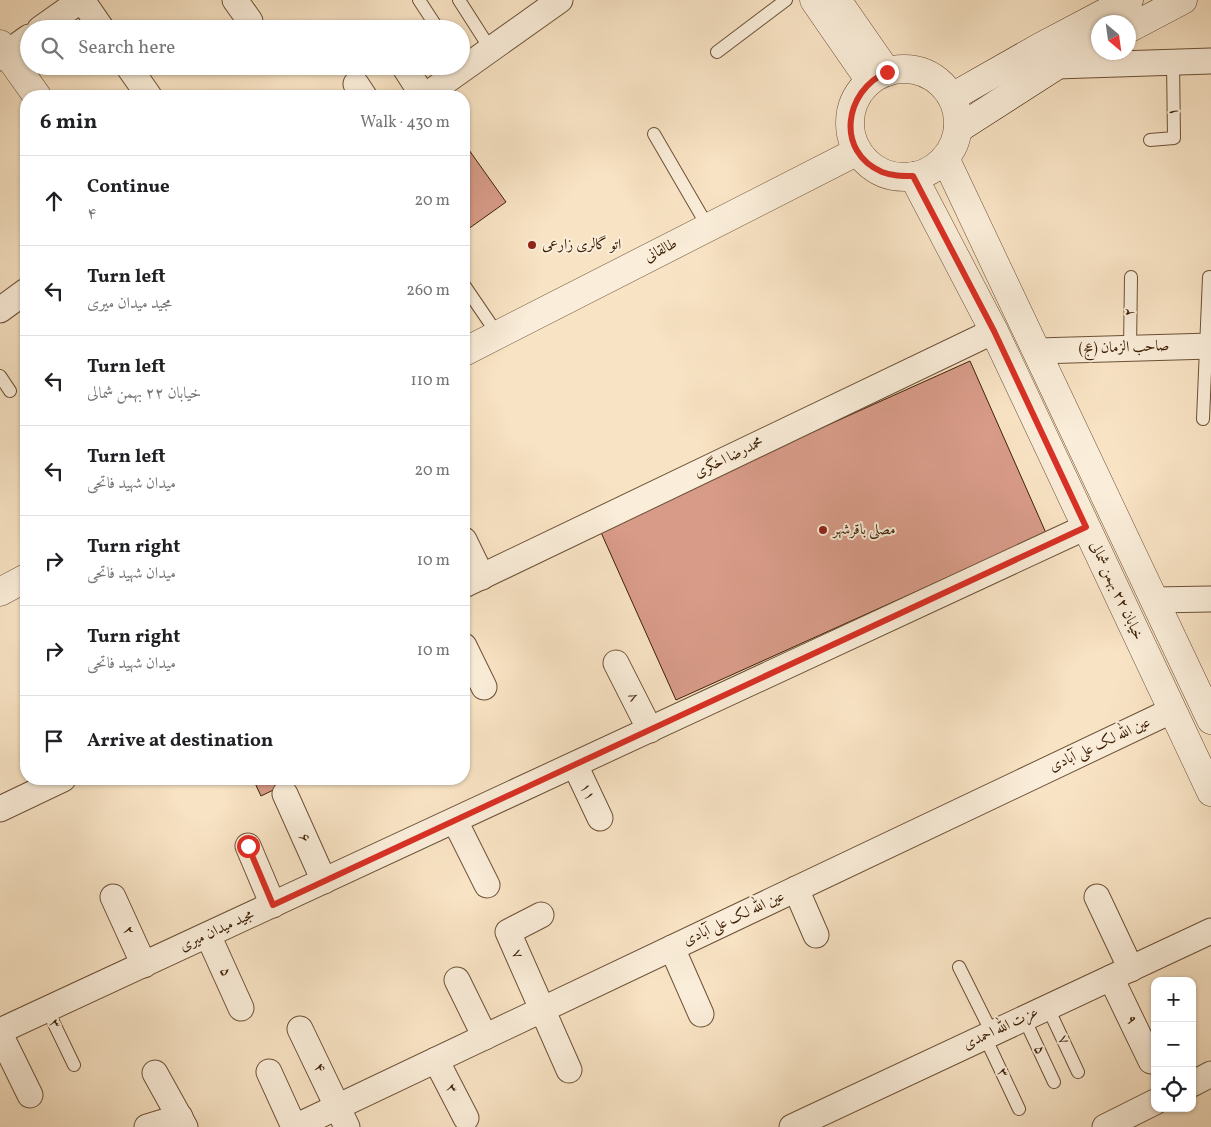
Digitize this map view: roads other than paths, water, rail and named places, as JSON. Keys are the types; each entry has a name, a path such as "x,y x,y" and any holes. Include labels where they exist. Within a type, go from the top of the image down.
{"street":[{"path":"53,20 81,0 95,20"},
{"path":"235,0 249,20"},
{"path":"814,0 879,76"},
{"path":"837,0 879,76"},
{"path":"958,129 1048,57 1129,0"},
{"path":"1136,24 1183,0"},
{"path":"470,63 491,50 556,1"},
{"path":"20,42 2,52 20,75"},
{"path":"952,97 1048,57 1091,46"},
{"path":"1048,57 1174,62 1211,61"},
{"path":"902,69 917,70 931,76 943,85 952,97 958,112 958,129 954,144 945,158 930,170 913,176 897,176 882,172 868,163 858,151 852,137 850,122 856,99 879,76 902,69"},
{"path":"20,75 32,90"},
{"path":"134,75 145,90"},
{"path":"410,75 420,90"},
{"path":"432,90 452,75"},
{"name":"طالقانی","path":"470,349 858,151"},
{"name":"خیابان ۲۲ بهمن شمالی","path":"945,158 1211,720"},
{"name":"خیابان ۲۲ بهمن شمالی","path":"913,176 994,331 1211,792"},
{"path":"0,310 20,295"},
{"name":"محمدرضا اخگری","path":"473,581 994,331"},
{"name":"صاحب الزمان (عج)","path":"1037,351 1208,346"},
{"name":"مجید میدان میری","path":"0,1033 1086,527"},
{"path":"470,567 473,581"},
{"path":"0,592 20,581"},
{"path":"1154,600 1211,599"},
{"path":"470,658 484,687"},
{"name":"۸","path":"616,663 650,730"},
{"name":"عین الله لک علی آبادی","path":"295,1127 343,1117 436,1060 1173,710"},
{"name":"۱۱","path":"575,765 600,818"},
{"path":"0,809 50,785"},
{"name":"۶","path":"285,794 324,881"},
{"path":"455,821 487,885"},
{"path":"248,846 273,905"},
{"path":"796,889 816,935"},
{"name":"۲","path":"113,896 144,965"},
{"name":"۹","path":"1097,897 1151,1061"},
{"name":"۷","path":"541,915 508,932 542,1010"},
{"name":"عزت الله احمدی","path":"792,1127 1211,931"},
{"name":"۵","path":"208,935 241,1008"},
{"path":"672,948 701,1014"},
{"path":"457,980 485,1037"},
{"path":"542,1010 569,1070"},
{"name":"۴","path":"300,1029 343,1117"},
{"path":"0,1033 30,1095"},
{"name":"۳","path":"436,1060 466,1118"},
{"path":"269,1072 295,1127"},
{"path":"147,1127 182,1122 155,1073"},
{"path":"1196,1082 1211,1074"},
{"path":"1105,1127 1151,1104"}],"lane":[{"path":"419,0 432,20"},
{"path":"459,0 491,50"},
{"path":"716,52 786,0"},
{"name":"۱","path":"1150,140 1174,138 1174,62"},
{"path":"654,134 708,227"},
{"name":"۲","path":"1130,348 1131,276"},
{"path":"1202,419 1208,346 1209,277"},
{"path":"470,294 498,335"},
{"path":"0,376 10,391"},
{"name":"۳","path":"959,967 989,1035 1018,1109"},
{"name":"۷","path":"1048,1008 1078,1072"},
{"name":"۳","path":"48,1009 74,1065"},
{"name":"۵","path":"1024,1018 1054,1082"}],"place":[{"name":"اتو گالری زارعی","path":"532,245"},
{"name":"مصلی باقرشهر","path":"823,530"}]}
